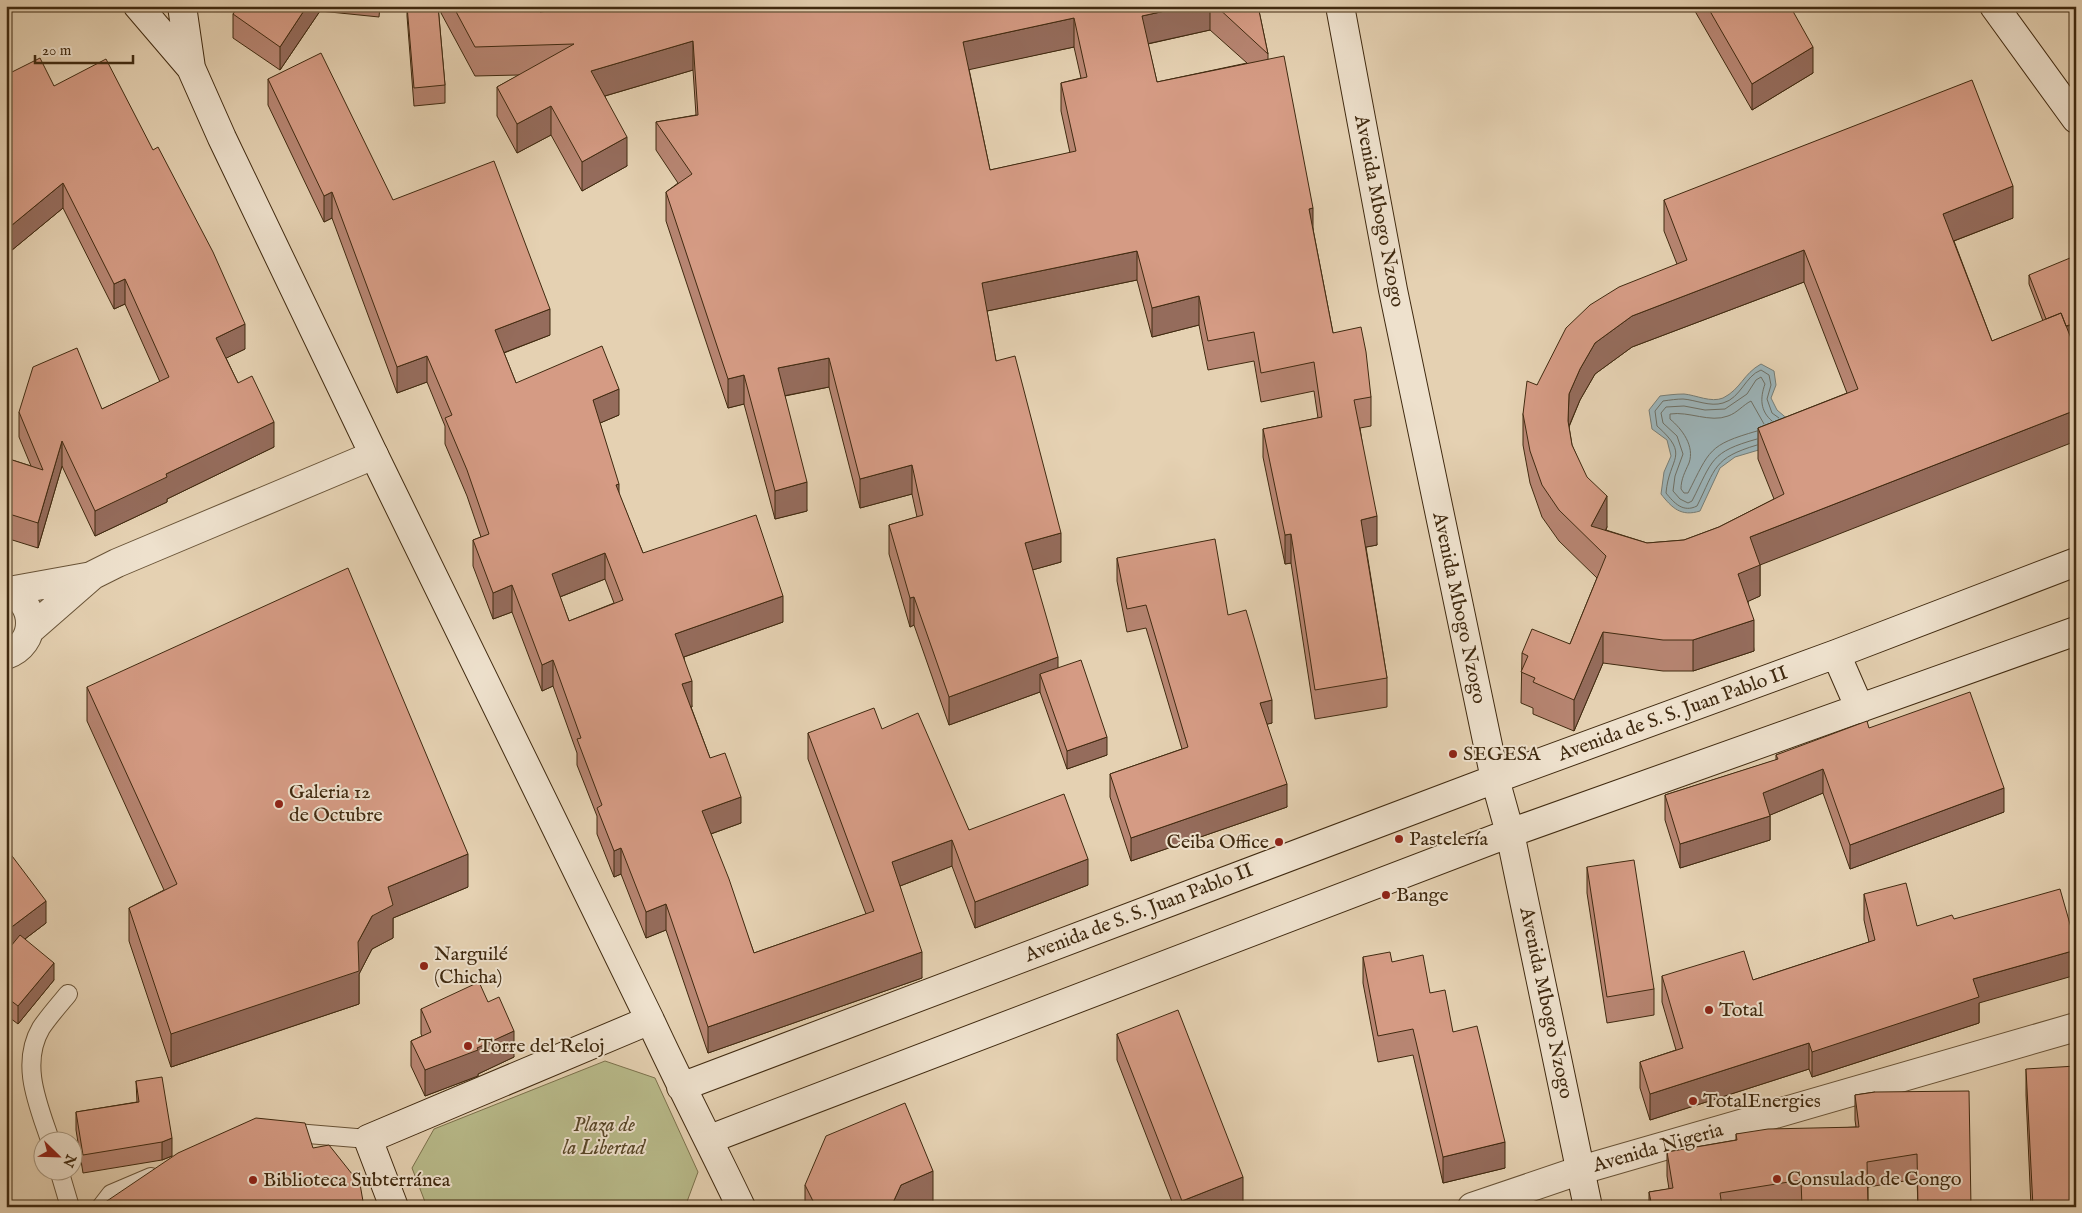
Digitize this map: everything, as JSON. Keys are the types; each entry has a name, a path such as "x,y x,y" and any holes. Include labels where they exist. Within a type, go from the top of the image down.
{"street":[{"path":"138,6 191,68"},
{"path":"182,6 191,68 226,147 681,1087 710,1139 739,1206"},
{"name":"Avenida Mbogo Nzogo","path":"1340,6 1393,290 1494,779 1510,833 1588,1207"},
{"path":"1994,6 2076,120"},
{"path":"6,655 21,647 30,630 93,575 117,563 374,455"},
{"name":"Avenida de S. S. Juan Pablo II","path":"681,1087 1494,779 1836,654 2076,562"},
{"path":"8,591 93,575"},
{"path":"8,591 17,595 29,611 30,630"},
{"path":"710,1139 1510,833 2076,631"},
{"path":"1836,654 1860,709"},
{"path":"394,1207 368,1139 650,1020"},
{"name":"Avenida Nigeria","path":"1472,1207 1581,1170 2076,1027"}],"lane":[{"path":"47,1130 34,1090 30,1060 41,1029 68,994"},
{"path":"263,1138 282,1132 368,1139"},
{"path":"101,1207 111,1194 170,1168"},
{"path":"62,1180 70,1207"}],"green space":[{"name":"Plaza de la Libertad","path":"605,1061 655,1078 698,1172 685,1207 427,1207 412,1168 434,1129"}],"water":[{"path":"1761,364 1774,371 1776,385 1771,398 1777,410 1790,421 1762,449 1735,457 1720,468 1700,511 1687,513 1677,510 1661,494 1664,472 1671,456 1667,440 1652,429 1649,410 1660,396 1684,394 1709,399 1723,398"}],"building":[{"path":"239,6 307,6 280,47 233,14"},
{"path":"407,6 438,6 445,85 414,88"},
{"path":"453,6 540,6 540,12 589,6 1188,6 1142,16 1157,82 1284,56 1313,208 1309,209 1333,333 1361,327 1366,352 1371,397 1354,400 1377,516 1361,520 1387,678 1315,690 1291,534 1285,535 1263,429 1322,417 1314,362 1261,373 1254,332 1208,341 1199,296 1152,308 1137,251 982,283 996,361 1015,356 1061,533 1025,543 1058,657 949,697 914,597 910,598 889,525 923,515 912,465 860,479 829,358 778,368 807,482 775,491 744,375 728,379 666,192 692,174 656,122 698,115 693,41 591,71 627,137 582,162 551,106 517,124 497,87 574,44 475,47","holes":["1074,18 1087,77 1061,83 1076,151 990,170 963,42"]},
{"path":"1216,6 1258,6 1268,54"},
{"path":"1707,6 1790,6 1813,47 1752,84"},
{"path":"321,53 393,200 494,161 550,309 495,330 516,383 602,346 619,389 593,400 619,484 616,485 643,553 756,515 783,596 675,634 692,681 682,684 710,758 725,753 741,797 702,811 729,879 754,953 874,911 808,733 874,708 882,729 918,713 969,830 1064,794 1088,859 975,902 952,840 892,862 922,952 708,1027 666,904 646,912 621,848 614,851 597,808 602,805 577,739 581,738 553,660 542,665 512,585 493,593 473,540 489,534 467,470 445,418 452,415 427,356 397,367 332,192 324,196 268,79","holes":["605,553 623,600 569,621 552,574"]},
{"path":"40,58 54,86 106,59 153,150 158,147 213,252 245,324 216,338 238,383 252,376 274,422 166,474 167,477 95,511 62,441 38,523 6,513 6,458 43,470 19,412 33,367 77,348 102,409 169,377 125,279 114,284 63,183 6,230 6,75"},
{"path":"1972,80 2013,186 1943,214 1992,341 2061,313 2076,351 2076,410 1750,537 1760,565 1738,574 1754,620 1693,640 1663,640 1603,632 1574,700 1533,682 1535,678 1521,672 1528,656 1522,653 1532,629 1570,644 1606,556 1559,510 1542,485 1530,451 1523,414 1527,381 1537,385 1566,328 1590,305 1619,287 1687,260 1664,200","holes":["1804,250 1858,389 1758,428 1784,494 1719,527 1684,540 1647,543 1591,526 1607,496 1587,477 1572,445 1568,421 1569,394 1580,369 1595,343 1632,316"]},
{"path":"2070,258 2076,273 2076,323 2066,326 2061,313 2046,319 2029,275"},
{"path":"1215,539 1228,615 1246,610 1272,700 1260,703 1287,784 1131,838 1110,774 1188,747 1146,605 1127,609 1117,558"},
{"name":"Galeria 12 de Octubre","path":"348,568 468,854 388,887 393,905 372,916 358,942 359,971 171,1034 129,908 177,884 87,687"},
{"path":"1081,660 1107,737 1067,751 1040,674"},
{"path":"1970,692 2004,788 1850,845 1823,769 1763,793 1770,816 1680,844 1665,795 1778,759 1776,755 1867,721 1869,728"},
{"path":"6,848 46,901 9,929 6,926"},
{"path":"1634,860 1654,989 1607,997 1587,867"},
{"path":"1906,883 1917,926 1952,915 1954,919 2060,889 2076,950 1973,979 1979,997 1812,1052 1809,1043 1650,1094 1640,1062 1683,1048 1662,976 1744,951 1753,980 1875,940 1864,894"},
{"path":"20,935 54,963 18,1006 6,997 6,952"},
{"path":"1390,952 1392,962 1423,955 1430,993 1445,990 1453,1032 1477,1026 1505,1142 1443,1157 1413,1029 1378,1036 1363,957"},
{"path":"479,982 488,1002 499,997 514,1031 477,1048 478,1050 425,1070 411,1041 431,1032 421,1009"},
{"path":"1178,1010 1243,1177 1182,1201 1117,1034"},
{"path":"2076,1066 2076,1207 2033,1207 2026,1069"},
{"path":"162,1077 172,1138 162,1142 83,1155 82,1130 79,1130 76,1112 139,1102 136,1081"},
{"path":"1969,1091 1971,1207 1918,1207 1917,1154 1867,1162 1868,1207 1802,1207 1801,1180 1720,1193 1722,1207 1652,1207 1649,1192 1673,1188 1667,1152 1737,1140 1736,1134 1768,1129 1859,1127 1855,1095 1875,1092"},
{"path":"905,1103 933,1171 901,1185 891,1207 816,1207 805,1185 826,1136"},
{"path":"256,1118 305,1123 313,1148 329,1145 360,1184 364,1207 98,1207 178,1153"}],"place":[{"name":"SEGESA","path":"1453,754"},
{"name":"Galeria 12 de Octubre","path":"279,804"},
{"name":"Pastelería","path":"1399,839"},
{"name":"Ceiba Office","path":"1279,842"},
{"name":"Bange","path":"1386,895"},
{"name":"Narguilé (Chicha)","path":"424,966"},
{"name":"Total","path":"1709,1010"},
{"name":"Torre del Reloj","path":"468,1046"},
{"name":"TotalEnergies","path":"1693,1101"},
{"name":"Consulado de Congo","path":"1777,1179"},
{"name":"Biblioteca Subterránea","path":"253,1180"}]}
